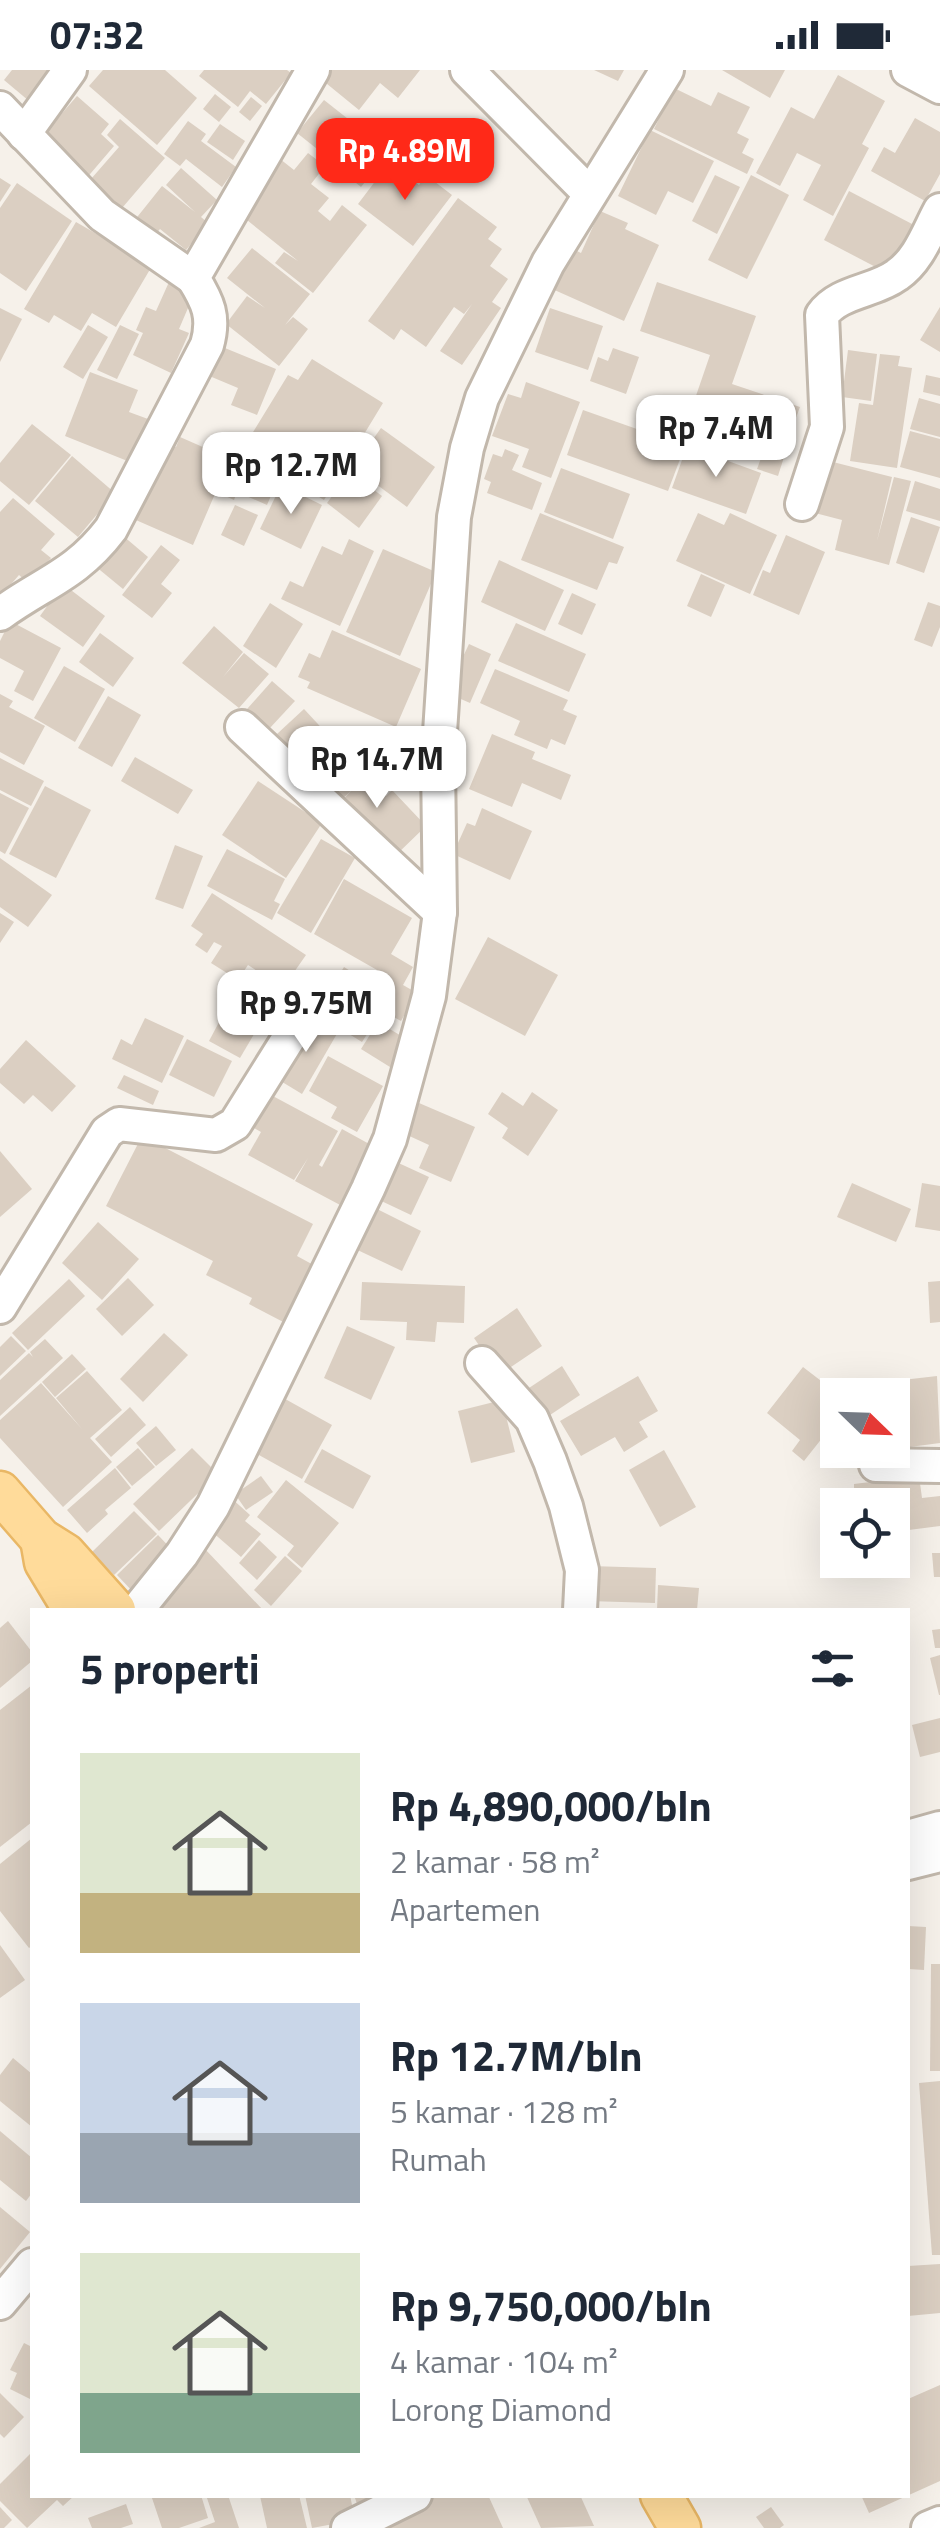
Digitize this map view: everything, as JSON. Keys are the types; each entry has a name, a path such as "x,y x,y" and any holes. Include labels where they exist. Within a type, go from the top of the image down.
{"main road":[{"path":"0,1492 42,1539 65,1554 113,1608"},
{"path":"42,1539 44,1562 73,1608"},
{"path":"663,2498 680,2528"},
{"path":"684,2498 700,2528"}],"street":[{"path":"24,134 70,70"},
{"path":"194,278 313,70"},
{"path":"466,70 590,194"},
{"path":"140,1608 213,1506 390,1138 429,996 440,912 438,764 454,517 467,448 482,398 548,262 667,70"},
{"path":"908,70 940,87"},
{"path":"0,108 102,215 194,278 210,305 211,332 111,528 69,574 0,614"},
{"path":"802,504 827,427 822,315 840,299 880,286 901,274 915,258 940,210"},
{"path":"242,727 440,912"},
{"path":"0,1307 107,1132 119,1124 216,1135 235,1124 308,1009"},
{"path":"482,1362 532,1419 550,1461 582,1570 580,1608"},
{"path":"910,1465 940,1466"},
{"path":"910,1836 940,1828"},
{"path":"910,1862 940,1854"},
{"path":"0,2303 30,2267"},
{"path":"348,2528 408,2498"},
{"path":"928,2528 940,2522"}],"building":[{"path":"12,70 56,70 29,101 4,80"},
{"path":"103,70 165,70 197,98 157,145 89,86"},
{"path":"204,70 291,73 266,104 250,91 238,107 199,76"},
{"path":"328,70 420,70 398,98 380,83 359,110 321,79"},
{"path":"594,70 624,70 618,81"},
{"path":"722,70 785,70 770,98"},
{"path":"838,75 885,101 862,144 869,148 833,216 803,200 821,165 797,153 780,186 756,173 791,107 814,119"},
{"path":"674,88 711,106 718,92 750,107 737,133 749,139 742,153 754,159 747,174 654,129"},
{"path":"215,94 231,107 219,122 203,109"},
{"path":"77,96 109,124 101,134 114,146 85,180 39,140"},
{"path":"251,97 262,106 250,121 239,112"},
{"path":"324,100 357,126 331,160 297,133"},
{"path":"915,118 940,132 940,174 925,201 871,171 884,147 895,153"},
{"path":"120,119 165,158 116,215 84,187 119,147 107,135"},
{"path":"188,121 206,134 201,141 236,167 222,187 186,159 180,166 164,154"},
{"path":"220,124 245,141 233,160 207,142"},
{"path":"650,130 714,161 693,203 668,191 656,215 618,196"},
{"path":"359,131 388,154 361,187 333,164"},
{"path":"308,153 325,166 311,184 329,198 318,211 330,221 342,205 367,225 313,293 275,263 284,252 298,261 242,216 268,181 259,174 275,155 294,170"},
{"path":"389,163 419,185 426,175 452,195 413,246 358,204"},
{"path":"181,168 217,200 201,217 208,223 186,250 160,229 149,242 130,226 162,186 195,212 166,185"},
{"path":"715,175 740,187 717,234 692,221"},
{"path":"751,175 789,195 747,279 708,260"},
{"path":"0,178 11,185 0,202"},
{"path":"17,183 72,221 26,291 0,273 0,208"},
{"path":"849,191 914,225 889,274 824,240"},
{"path":"458,198 497,227 488,239 502,249 490,266 508,279 492,302 501,308 462,365 440,351 472,304 464,314 454,307 426,347 401,329 394,340 368,321"},
{"path":"600,211 628,223 625,229 659,245 624,321 550,288 569,247 581,253"},
{"path":"76,222 152,266 116,327 92,313 81,331 54,315 49,323 24,309"},
{"path":"252,248 310,294 285,325 293,317 308,329 279,366 226,324 247,296 265,308 227,278"},
{"path":"169,282 194,294 179,329 189,333 171,373 133,355 143,333 136,330 146,307 156,311"},
{"path":"657,282 756,316 732,384 800,407 783,453 688,419 710,355 640,331"},
{"path":"940,307 940,352 920,340"},
{"path":"0,308 22,319 0,362"},
{"path":"550,308 603,326 588,370 535,352"},
{"path":"88,325 108,337 83,379 63,367"},
{"path":"120,325 139,334 117,379 97,370"},
{"path":"220,346 276,369 257,415 231,405 238,388 207,375"},
{"path":"613,348 639,357 626,394 590,381 598,357 608,361"},
{"path":"848,350 877,354 871,401 842,397"},
{"path":"880,354 900,356 898,366 912,368 897,468 850,461 859,403 873,405"},
{"path":"312,359 383,403 324,500 242,450 288,375 298,380"},
{"path":"90,372 138,390 129,412 148,419 130,462 65,436"},
{"path":"926,375 940,378 940,396 923,392"},
{"path":"526,382 580,402 551,478 522,467 529,449 492,436 508,394 521,398"},
{"path":"919,398 940,404 940,437 910,429"},
{"path":"583,410 685,446 668,491 567,455"},
{"path":"32,424 71,455 29,505 0,481 0,463"},
{"path":"381,428 435,467 407,507 353,467"},
{"path":"910,431 940,439 940,478 900,467"},
{"path":"180,437 230,459 193,545 129,517 162,441 176,447"},
{"path":"687,446 761,473 746,514 672,488"},
{"path":"505,449 519,455 512,470 542,483 532,510 487,493 491,482 484,479 493,454 502,457"},
{"path":"764,450 784,457 778,476 757,469"},
{"path":"72,456 115,493 78,537 35,501"},
{"path":"236,457 279,477 267,505 237,492 234,500 219,493"},
{"path":"829,461 892,477 877,541 894,477 911,481 889,565 835,550 842,520 815,513"},
{"path":"561,468 630,494 613,539 544,512"},
{"path":"350,472 382,496 359,528 327,503"},
{"path":"915,481 940,489 940,521 906,511"},
{"path":"281,485 322,505 301,549 260,529"},
{"path":"13,498 55,534 41,550 51,558 29,584 19,575 0,597 0,512"},
{"path":"235,505 258,515 244,546 221,535"},
{"path":"540,513 624,547 617,564 609,562 597,590 521,560"},
{"path":"698,513 724,525 730,513 777,535 750,594 676,561"},
{"path":"911,517 940,527 924,573 896,563"},
{"path":"115,529 148,557 123,589 89,561"},
{"path":"786,535 825,552 799,615 753,595 763,570 770,573"},
{"path":"349,539 374,551 340,626 281,599 290,581 303,587 322,546 342,555"},
{"path":"161,545 180,560 161,584 172,593 152,618 122,595"},
{"path":"383,549 436,572 400,656 346,632"},
{"path":"499,560 564,590 545,631 481,602"},
{"path":"701,574 725,585 711,617 687,606"},
{"path":"63,584 105,616 83,647 40,616"},
{"path":"572,593 596,604 582,635 558,624"},
{"path":"928,602 940,606 940,627 932,647 914,640"},
{"path":"270,603 303,624 276,668 243,646"},
{"path":"10,621 61,648 33,701 14,691 24,671 0,658 0,641"},
{"path":"516,623 586,654 569,692 498,661"},
{"path":"214,626 243,652 223,677 244,653 269,674 239,708 182,663"},
{"path":"332,630 421,669 396,727 307,688 310,682 298,677 309,653 320,658"},
{"path":"100,633 134,658 113,687 79,662"},
{"path":"469,644 491,654 470,703 454,696 460,663"},
{"path":"64,666 105,689 75,742 34,718"},
{"path":"495,669 568,700 563,710 577,716 565,745 551,739 547,749 514,735 520,721 480,703"},
{"path":"272,681 295,701 269,729 247,709"},
{"path":"0,694 13,701 9,707 45,726 24,765 0,752"},
{"path":"108,696 141,715 112,767 78,748"},
{"path":"304,709 355,764 329,789 277,734"},
{"path":"492,734 535,752 532,759 571,775 561,800 522,783 512,807 469,789"},
{"path":"135,757 193,790 178,814 121,781"},
{"path":"0,758 44,781 31,806 0,790"},
{"path":"357,765 386,796 392,790 426,826 395,856 338,805 352,790 337,804 327,793"},
{"path":"258,781 322,823 286,878 222,835"},
{"path":"45,786 91,810 56,878 9,854"},
{"path":"0,793 29,808 5,854 0,851"},
{"path":"482,808 532,831 510,880 453,854 467,823 475,826"},
{"path":"321,839 355,858 311,933 277,913"},
{"path":"175,845 203,856 183,909 155,899"},
{"path":"227,849 285,879 274,901 280,904 272,920 207,886"},
{"path":"0,858 52,895 28,927 0,907"},
{"path":"344,879 412,918 391,954 413,967 403,985 417,993 401,1021 361,999 377,970 314,934"},
{"path":"212,893 306,955 283,988 248,965 238,980 211,963 222,946 214,942 207,953 195,945 203,934 191,926"},
{"path":"0,913 14,922 0,943"},
{"path":"488,937 558,975 525,1036 455,999"},
{"path":"344,967 369,983 359,999 381,1013 362,1042 315,1013"},
{"path":"225,1011 257,1029 240,1058 209,1041"},
{"path":"311,1016 338,1032 302,1094 274,1077"},
{"path":"145,1018 184,1036 162,1083 112,1059 121,1039 132,1045"},
{"path":"378,1022 408,1040 390,1067 361,1049"},
{"path":"187,1039 232,1061 214,1097 169,1075"},
{"path":"26,1040 76,1086 52,1112 33,1095 24,1104 0,1083 0,1069"},
{"path":"328,1056 383,1086 357,1132 331,1118 337,1107 309,1091"},
{"path":"124,1075 159,1091 153,1105 117,1088"},
{"path":"502,1092 523,1106 532,1092 558,1110 528,1156 502,1138 508,1128 488,1114"},
{"path":"271,1095 338,1131 319,1165 322,1167 342,1129 382,1151 365,1183 355,1178 342,1206 295,1181 308,1158 294,1180 248,1155 261,1132 254,1128"},
{"path":"419,1103 475,1127 451,1182 419,1168 429,1145 405,1134"},
{"path":"142,1136 313,1224 297,1256 319,1268 289,1325 249,1304 252,1298 206,1275 213,1261 106,1206"},
{"path":"0,1151 32,1189 0,1217"},
{"path":"392,1160 429,1177 411,1215 375,1198"},
{"path":"852,1183 911,1209 896,1242 837,1217"},
{"path":"922,1183 940,1186 940,1231 915,1227"},
{"path":"375,1208 421,1231 402,1271 349,1246"},
{"path":"98,1222 139,1259 102,1300 62,1263"},
{"path":"128,1278 154,1305 122,1336 96,1309"},
{"path":"69,1279 85,1296 28,1350 12,1333"},
{"path":"940,1281 940,1322 930,1323 928,1282"},
{"path":"362,1282 465,1286 464,1323 437,1322 435,1342 406,1340 407,1322 360,1320"},
{"path":"517,1308 542,1346 508,1369 498,1353 489,1360 474,1338"},
{"path":"347,1326 395,1347 371,1400 324,1378"},
{"path":"164,1333 188,1355 143,1402 120,1379"},
{"path":"11,1336 26,1351 0,1376 0,1347"},
{"path":"45,1339 63,1358 0,1416 0,1380 29,1353 33,1357 30,1352"},
{"path":"72,1354 86,1369 55,1397 42,1382"},
{"path":"562,1366 580,1395 544,1419 526,1390"},
{"path":"803,1367 820,1380 820,1441 804,1461 792,1451 800,1440 767,1413"},
{"path":"87,1371 122,1410 90,1438 112,1462 63,1507 0,1438 0,1420 41,1383 82,1429 56,1398"},
{"path":"638,1376 658,1411 639,1422 648,1437 624,1452 615,1437 581,1456 560,1421"},
{"path":"937,1376 940,1443 910,1447 910,1379"},
{"path":"278,1395 332,1425 302,1479 248,1449"},
{"path":"502,1400 515,1452 471,1463 458,1411"},
{"path":"130,1407 146,1425 111,1457 95,1439"},
{"path":"156,1426 176,1450 156,1466 136,1443"},
{"path":"138,1448 155,1467 132,1486 116,1467"},
{"path":"192,1448 218,1474 159,1531 133,1504"},
{"path":"322,1449 371,1476 353,1509 304,1482"},
{"path":"664,1450 696,1507 660,1527 629,1470"},
{"path":"115,1468 131,1488 105,1510 108,1514 87,1533 67,1510"},
{"path":"261,1476 273,1492 246,1510 235,1494"},
{"path":"919,1476 922,1498 940,1496 940,1526 910,1530 910,1488 854,1488 854,1484"},
{"path":"286,1480 339,1523 302,1568 287,1555 294,1546 257,1517"},
{"path":"229,1496 250,1515 245,1521 261,1534 241,1557 203,1524"},
{"path":"134,1511 157,1534 114,1575 92,1552"},
{"path":"158,1535 177,1555 136,1595 117,1575"},
{"path":"259,1540 277,1557 257,1580 239,1563"},
{"path":"204,1548 261,1608 154,1608"},
{"path":"932,1553 940,1553 940,1577 934,1577"},
{"path":"285,1556 302,1571 271,1606 254,1590"},
{"path":"590,1566 656,1568 655,1603 588,1601"},
{"path":"658,1585 699,1588 697,1608 657,1608"},
{"path":"8,1621 30,1649 30,1663 0,1688 0,1628"},
{"path":"940,1629 940,1648 935,1648 932,1630"},
{"path":"940,1655 940,1695 939,1695 930,1658"},
{"path":"30,1687 30,1824 0,1847 0,1710"},
{"path":"940,1718 940,1752 920,1757 912,1725"},
{"path":"30,1840 29,1948 0,1911 0,1864"},
{"path":"910,1926 926,1927 924,1970 910,1969"},
{"path":"0,1945 25,1980 0,1998"},
{"path":"931,1964 940,1964 940,2071 930,2071"},
{"path":"13,2058 30,2072 30,2125 0,2101 0,2075"},
{"path":"940,2081 940,2255 932,2255 919,2083"},
{"path":"0,2131 30,2156 30,2196 26,2201 0,2180"},
{"path":"0,2207 30,2232 0,2269"},
{"path":"940,2264 940,2313 910,2316 910,2266"},
{"path":"24,2343 30,2346 30,2399 10,2389 17,2373 10,2370"},
{"path":"940,2385 940,2481 910,2495 910,2398"},
{"path":"0,2393 24,2417 4,2438 0,2434"},
{"path":"30,2454 30,2498 72,2498 63,2506 57,2500 27,2528 0,2501 0,2484"},
{"path":"152,2498 202,2498 208,2518 179,2528 162,2528"},
{"path":"207,2498 229,2498 239,2528 199,2528 215,2522"},
{"path":"260,2498 300,2498 307,2528 267,2528"},
{"path":"306,2498 351,2498 355,2520 312,2528"},
{"path":"425,2498 489,2498 503,2528 372,2528"},
{"path":"527,2498 581,2498 594,2526 541,2528"},
{"path":"862,2498 902,2498 869,2513"},
{"path":"126,2504 133,2524 92,2528 88,2518"},
{"path":"0,2507 12,2520 4,2528 0,2528"},
{"path":"771,2507 784,2525 780,2528 764,2528 756,2517"}]}
